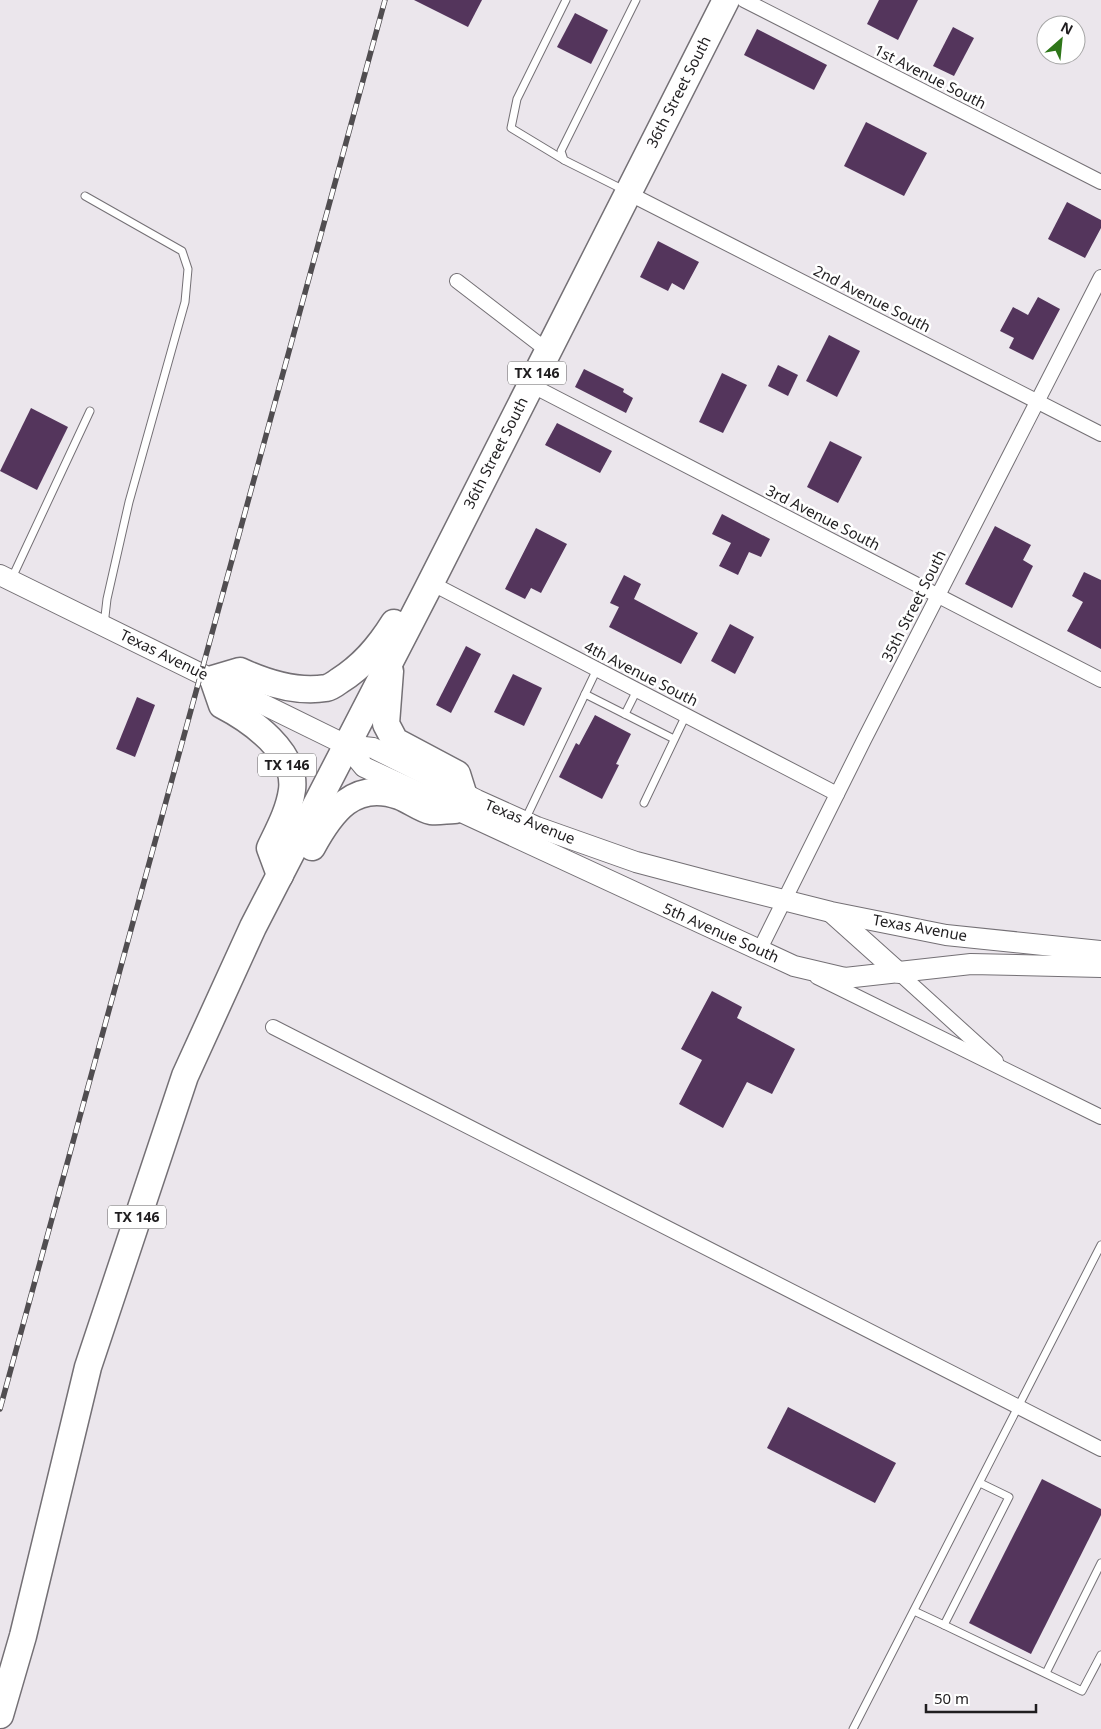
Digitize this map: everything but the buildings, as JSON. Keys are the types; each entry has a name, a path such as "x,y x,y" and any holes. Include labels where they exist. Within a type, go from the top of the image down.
{"highway":[{"name":"36th Street South","path":"346,745 431,583 726,0"},
{"path":"213,679 240,671 265,683 303,689 328,688 363,664 381,645 427,558 454,536"},
{"name":"TX 146","path":"391,659 386,724 396,741 456,774 459,801"},
{"name":"TX 146","path":"213,679 222,704 245,717 262,730 274,744 288,767 292,788 288,810 270,848 280,875"},
{"name":"TX 146","path":"0,1715 23,1636 88,1368 168,1121 214,1010 346,745"},
{"path":"214,1010 256,960 322,829 336,808 352,798 373,792 398,796 430,811 459,801"}],"main road":[{"name":"Texas Avenue","path":"6,577 346,745"},
{"name":"5th Avenue South","path":"346,745 364,767 459,801 760,951 794,966"},
{"name":"Texas Avenue","path":"459,801 525,821 636,862 831,912 946,935 1101,950"},
{"path":"831,912 899,973"},
{"path":"794,966 845,978 971,964 1101,967"}],"street":[{"name":"1st Avenue South","path":"744,0 1101,182"},
{"name":"2nd Avenue South","path":"628,193 1101,434"},
{"name":"35th Street South","path":"760,951 837,794 1101,277"},
{"path":"457,281 548,351"},
{"name":"3rd Avenue South","path":"531,385 1101,680"},
{"name":"4th Avenue South","path":"431,583 837,794"},
{"name":"5th Avenue South","path":"794,966 1101,1117"},
{"path":"899,973 1010,1073"},
{"path":"273,1027 1101,1449"}],"lane":[{"path":"566,0 517,99 511,128 564,160 628,193"},
{"path":"564,160 562,151 636,0"},
{"path":"85,196 182,251 188,269 185,302 129,502 107,599 104,625"},
{"path":"6,577 90,411"},
{"path":"525,821 597,669"},
{"path":"625,714 637,690"},
{"path":"585,694 674,739"},
{"path":"644,803 686,715"},
{"path":"853,1729 1101,1245"},
{"path":"944,1625 1009,1497 980,1483"},
{"path":"1046,1673 1101,1563"},
{"path":"914,1610 1082,1691 1101,1655"}],"railway":[{"path":"0,1409 385,0"}]}
